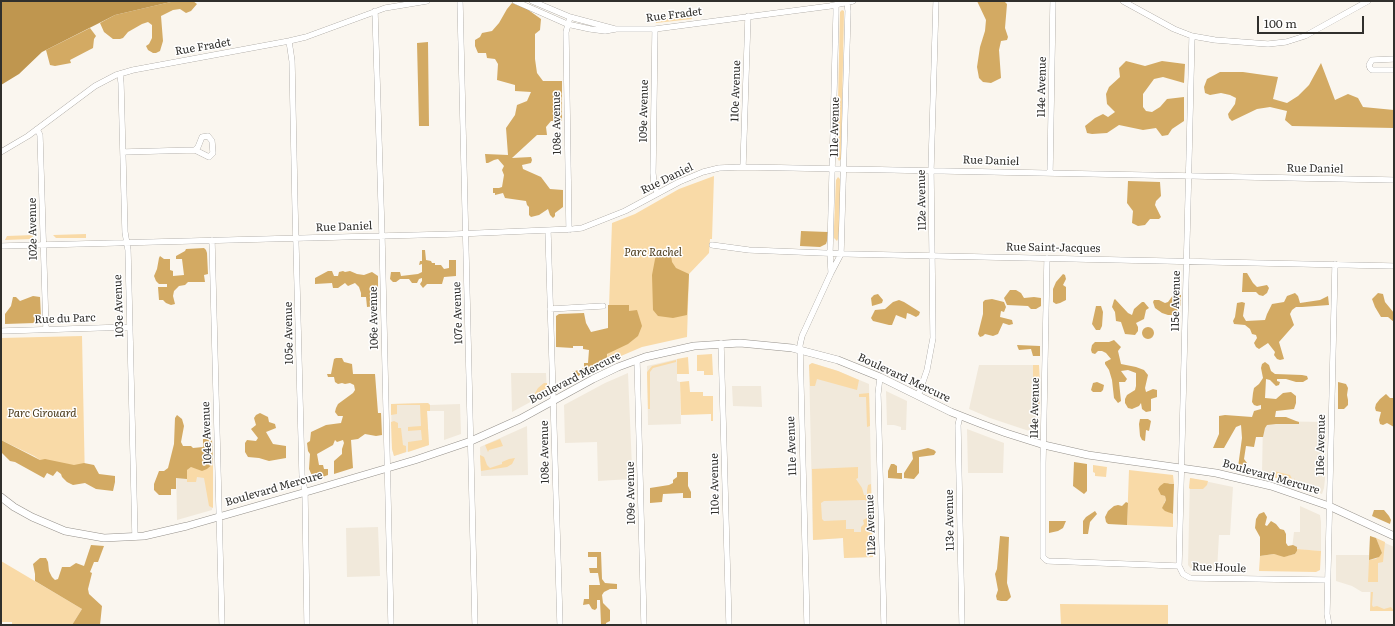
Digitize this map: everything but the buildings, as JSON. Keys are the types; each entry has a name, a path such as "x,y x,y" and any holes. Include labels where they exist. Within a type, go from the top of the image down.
{"street":[{"name":"Rue Fradet","path":"1,152 17,143 108,78 120,74 306,37 390,6 427,1"},
{"name":"107e Avenue","path":"460,1 475,625"},
{"name":"Rue Fradet","path":"515,1 567,24 602,31 616,29 655,28 836,5 853,1"},
{"name":"Rue Fradet","path":"532,1 570,17 616,29"},
{"name":"112e Avenue","path":"918,396 927,370 932,348 931,170 936,1"},
{"name":"114e Avenue","path":"1050,173 1054,1"},
{"path":"1123,1 1192,36 1215,40 1258,44 1286,42 1305,36 1368,1"},
{"name":"111e Avenue","path":"807,625 800,350 802,336 831,273 842,254 847,3"},
{"name":"111e Avenue","path":"831,273 830,253 836,5"},
{"name":"106e Avenue","path":"374,11 382,236 391,625"},
{"name":"110e Avenue","path":"743,167 748,16"},
{"name":"108e Avenue","path":"569,230 566,32 570,17"},
{"name":"109e Avenue","path":"655,28 653,173 654,184 658,193"},
{"name":"115e Avenue","path":"1179,566 1192,36"},
{"name":"105e Avenue","path":"289,41 292,61 307,625"},
{"path":"1394,59 1372,60 1369,65 1372,70 1394,70"},
{"name":"103e Avenue","path":"120,74 125,232 127,243 130,327 136,537"},
{"name":"102e Avenue","path":"37,129 40,135 46,329"},
{"path":"123,152 195,150"},
{"name":"Rue Daniel","path":"1,246 569,230 582,228 625,211 679,182 703,172 719,168 844,168 1394,180"},
{"name":"108e Avenue","path":"548,230 560,625"},
{"name":"104e Avenue","path":"212,240 222,625"},
{"name":"Rue Saint-Jacques","path":"712,246 749,250 842,254 1394,266"},
{"name":"114e Avenue","path":"1044,559 1042,554 1047,258"},
{"name":"116e Avenue","path":"1329,625 1327,614 1335,264"},
{"path":"550,309 604,306"},
{"name":"Rue du Parc","path":"1,331 130,327"},
{"name":"110e Avenue","path":"722,343 729,625"},
{"name":"Boulevard Mercure","path":"1,497 14,507 32,517 66,531 100,537 136,537 168,531 388,468 471,441 520,419 598,376 637,360 694,346 722,343 752,343 800,350 838,360 880,377 960,416 995,430 1044,445 1088,455 1182,467 1246,479 1329,506 1394,536"},
{"name":"109e Avenue","path":"637,360 644,625"},
{"name":"112e Avenue","path":"880,377 878,394 884,625"},
{"name":"113e Avenue","path":"960,416 958,425 962,625"},
{"name":"Rue Houle","path":"1044,559 1048,561 1179,566 1183,574 1190,578 1328,580"}],"shaded area":[{"path":"1,1 175,1 115,15 42,52 19,74 1,85"},
{"path":"175,1 193,1 197,4 191,11 186,13 180,9 173,10 161,16 163,41 160,51 156,53 148,50 146,46 152,38 152,25 148,22 128,32 123,38 120,39 113,39 104,32 100,23 115,15"},
{"path":"977,1 1004,1 1007,4 1005,28 1008,37 1007,40 1001,41 999,50 1001,78 991,83 983,82 979,78 977,67 986,20"},
{"path":"512,3 527,9 541,19 540,30 535,34 535,59 537,73 543,81 562,81 562,121 551,121 546,127 547,135 537,135 512,158 531,157 531,163 522,165 523,169 541,177 550,189 563,190 563,207 555,213 553,218 548,209 539,215 531,217 529,215 529,207 526,201 505,198 503,193 495,195 495,193 493,193 493,188 502,187 504,175 502,170 504,166 498,159 486,163 485,154 508,155 506,128 515,115 517,105 527,101 531,92 515,91 515,85 497,80 498,64 495,59 487,58 486,53 478,53 475,46 475,40 480,37 482,33 492,31"},
{"path":"90,28 96,36 94,39 93,48 70,60 71,63 55,66 50,65 46,50"},
{"path":"428,42 429,126 419,126 417,43"},
{"path":"1126,61 1145,66 1162,61 1185,64 1184,83 1163,77 1154,79 1143,94 1143,107 1146,111 1152,112 1160,107 1167,99 1184,97 1184,121 1172,129 1168,135 1162,136 1156,128 1143,130 1119,125 1107,133 1087,133 1085,126 1095,118 1103,114 1108,117 1115,112 1107,104 1106,94 1109,87 1120,77 1119,68"},
{"path":"1321,63 1335,100 1348,94 1358,98 1363,107 1394,110 1394,128 1292,126 1285,120 1287,111 1270,107 1257,109 1232,121 1228,114 1235,104 1236,98 1221,93 1210,95 1205,93 1204,87 1207,79 1220,72 1243,72 1278,77 1273,99 1287,103 1298,96 1309,85"},
{"path":"1128,181 1160,182 1161,196 1156,201 1155,205 1161,217 1159,219 1150,219 1145,225 1138,226 1132,223 1133,211 1127,203"},
{"path":"801,231 828,232 826,244 820,247 800,246"},
{"path":"204,248 207,253 208,274 204,275 205,282 188,282 185,285 179,286 174,291 173,296 175,304 171,305 163,300 159,300 158,287 167,287 167,284 159,284 154,276 160,256 164,259 170,259 170,270 173,271 173,276 184,275 182,259 176,259 176,256 186,249"},
{"path":"422,250 425,250 426,260 435,263 435,265 441,265 444,269 449,268 449,260 456,260 456,276 444,277 442,284 427,284 423,288 420,284 422,278 419,279 417,283 412,283 409,279 400,279 393,282 390,279 391,272 400,272 401,276 418,274 422,272 422,264 419,265 420,261 422,261"},
{"path":"660,250 665,250 671,254 672,262 676,268 689,274 687,315 673,318 658,316 653,310 652,275 656,254"},
{"path":"328,271 332,271 334,276 338,276 339,272 350,271 364,275 372,272 378,276 378,294 375,306 367,307 366,297 361,297 359,287 355,283 348,286 345,283 338,288 333,288 332,283 315,284 315,278"},
{"path":"1243,273 1247,273 1257,287 1267,285 1269,288 1267,293 1263,296 1256,292 1242,292"},
{"path":"1063,274 1065,275 1066,279 1063,285 1066,287 1066,300 1056,304 1053,302 1053,289 1056,282"},
{"path":"1010,290 1016,290 1021,293 1024,298 1041,298 1041,306 1036,309 1031,309 1028,306 1007,305 1004,298"},
{"path":"1295,293 1298,296 1300,303 1320,300 1328,296 1329,305 1296,307 1292,310 1290,314 1294,325 1279,342 1284,359 1280,360 1274,355 1275,352 1268,343 1259,349 1256,347 1254,343 1257,338 1256,335 1252,334 1250,329 1245,325 1234,324 1233,321 1237,303 1245,303 1243,316 1246,321 1265,320 1272,304 1284,302 1287,296"},
{"path":"1378,293 1383,294 1385,302 1394,313 1394,322 1388,317 1381,317 1375,307 1372,299"},
{"path":"878,294 883,300 882,303 872,306 871,298"},
{"path":"1174,294 1181,295 1181,304 1177,313 1174,315 1168,315 1155,308 1153,302 1154,300 1159,300 1165,303 1168,302"},
{"path":"33,296 40,297 41,317 39,320 35,323 5,324 5,314 11,306 13,297 16,297 20,301"},
{"path":"992,299 1004,302 1006,307 1004,312 1001,311 1000,317 1012,320 1013,324 1009,325 1003,323 998,334 993,336 985,334 980,337 978,334 983,314 983,302 985,300"},
{"path":"1115,299 1128,313 1132,315 1134,309 1142,302 1144,302 1149,308 1146,310 1144,319 1136,323 1138,331 1135,335 1125,334 1121,322 1116,321 1115,312 1112,307"},
{"path":"899,300 920,312 919,315 916,317 907,313 906,319 896,315 892,325 873,321 871,318 875,310 885,309 893,302"},
{"path":"608,305 629,305 629,311 637,310 642,326 638,336 628,344 607,354 607,362 574,378 572,372 584,368 584,363 588,363 589,350 583,349 583,346 573,346 573,348 556,347 556,316 559,314 584,313 586,323 591,332 608,328"},
{"path":"1096,306 1101,306 1103,312 1102,326 1100,330 1096,330 1092,324"},
{"path":"1146,327 1150,327 1154,333 1150,339 1146,339 1142,335 1142,331"},
{"path":"1114,340 1121,347 1118,351 1121,364 1144,370 1148,375 1145,388 1146,392 1153,389 1157,390 1157,397 1151,399 1151,411 1146,412 1142,409 1141,403 1139,406 1132,409 1128,408 1125,403 1127,395 1135,390 1136,386 1136,373 1128,370 1121,371 1127,379 1125,382 1119,382 1121,401 1118,403 1114,398 1112,380 1109,370 1105,364 1105,362 1111,359 1102,351 1098,351 1095,354 1092,353 1091,350 1092,345 1095,342 1109,342"},
{"path":"1017,345 1040,346 1040,356 1033,356 1031,349 1019,350"},
{"path":"342,358 344,362 352,364 353,374 375,374 378,413 381,413 382,435 376,436 365,434 358,439 351,440 353,468 334,474 334,461 342,454 344,443 343,440 337,442 335,440 333,445 317,454 319,465 323,465 324,469 328,469 328,475 314,480 309,469 310,454 307,443 310,441 311,432 326,425 341,423 343,416 338,416 335,412 336,408 338,404 355,390 354,385 350,383 338,384 335,382 334,377 328,377 327,374 331,374 334,359"},
{"path":"677,359 677,381 680,382 681,424 648,425 647,366"},
{"path":"1265,362 1275,374 1302,375 1307,376 1308,379 1303,382 1296,382 1286,379 1277,379 1277,381 1280,382 1279,385 1276,386 1270,380 1266,379 1265,398 1276,399 1283,393 1291,392 1296,396 1294,409 1276,411 1275,417 1286,417 1299,422 1299,424 1267,425 1263,437 1256,437 1254,447 1246,446 1244,459 1247,463 1246,469 1238,467 1242,438 1241,425 1236,427 1224,448 1213,448 1219,434 1219,416 1252,417 1254,411 1261,409 1261,405 1254,405 1252,402 1254,388 1263,378 1261,368 1262,364"},
{"path":"812,363 838,371 869,384 873,557 844,558 843,538 813,540 809,365"},
{"path":"979,365 1039,365 1039,429 1037,432 1035,433 990,418 969,409"},
{"path":"511,373 546,373 547,393 512,412"},
{"path":"628,373 632,468 630,468 631,479 598,481 597,442 565,443 564,405 605,383"},
{"path":"1097,382 1104,385 1103,390 1101,392 1093,392 1091,390 1093,383"},
{"path":"1338,382 1346,384 1348,388 1348,405 1344,409 1338,409"},
{"path":"1033,384 1040,384 1039,413 1032,412"},
{"path":"732,386 761,386 762,407 733,406"},
{"path":"886,391 907,401 906,430 901,430 901,427 894,425 887,425"},
{"path":"1386,394 1390,398 1393,398 1394,396 1394,427 1387,423 1383,425 1380,424 1379,420 1381,412 1376,411 1375,408 1376,404"},
{"path":"428,403 430,405 460,404 461,434 444,440 444,411 427,411 429,445 394,456 392,449 391,404"},
{"path":"260,413 268,417 269,422 275,424 276,428 266,432 273,444 286,446 286,458 269,461 248,457 245,452 245,443 247,440 256,441 258,438 251,429 256,425 254,418"},
{"path":"177,415 182,419 184,426 181,442 183,446 191,446 193,448 203,447 203,439 212,439 213,464 202,471 191,467 187,470 187,479 176,478 176,489 171,489 171,495 159,495 154,490 154,484 159,471 164,471 168,468 174,444 175,418"},
{"path":"1140,419 1148,419 1151,421 1149,431 1146,430 1145,441 1142,440 1140,436"},
{"path":"1263,421 1326,422 1325,479 1322,494 1294,483 1262,474"},
{"path":"527,426 528,475 481,476 480,447"},
{"path":"967,429 1004,443 1003,473 968,473"},
{"path":"1,440 40,460 45,459 74,465 84,463 94,465 99,474 115,476 113,491 96,489 85,483 73,485 67,482 57,471 53,476 47,473 44,478 15,462 10,461 1,452"},
{"path":"928,448 936,452 934,455 919,457 919,473 914,479 904,478 904,473 913,459 912,452"},
{"path":"1074,462 1087,464 1087,491 1084,494 1073,486"},
{"path":"176,463 213,464 212,510 177,520"},
{"path":"891,464 897,466 897,473 902,473 902,479 888,478 888,471"},
{"path":"677,472 688,472 688,486 691,492 691,498 683,498 683,493 663,494 662,502 650,503 650,488 673,483 673,480 677,477"},
{"path":"1190,478 1233,487 1230,535 1219,535 1217,571 1192,570 1188,565"},
{"path":"1164,483 1174,484 1173,514 1162,508 1166,500 1165,496 1161,495 1158,489"},
{"path":"1126,502 1128,503 1127,525 1108,524 1105,517 1108,511 1114,506 1122,506"},
{"path":"1300,506 1320,515 1321,551 1292,549 1294,532 1300,532"},
{"path":"1374,510 1384,510 1391,520 1390,524 1372,516"},
{"path":"1095,511 1097,514 1090,522 1088,534 1083,534 1083,521"},
{"path":"1264,512 1267,517 1265,525 1267,526 1271,521 1280,529 1284,530 1286,534 1286,543 1288,546 1293,545 1297,547 1295,554 1284,557 1274,554 1260,556 1260,537 1255,528 1256,519 1259,514"},
{"path":"1049,521 1066,521 1063,528 1049,533"},
{"path":"378,527 380,576 347,577 346,528"},
{"path":"1000,536 1009,537 1007,583 1011,597 1007,601 997,600 996,596 998,590 995,574 997,569"},
{"path":"1370,536 1394,547 1394,611 1370,611 1370,592 1362,592 1352,586 1336,581 1336,555 1369,555"},
{"path":"1370,536 1376,538 1382,553 1379,557 1369,560"},
{"path":"91,545 104,546 98,562 94,562 90,572 92,573 88,589 89,594 102,606 100,625 72,625 82,609 35,581 33,564 40,558 46,558 49,571 55,580 58,579 62,567 70,567 76,563 84,566"},
{"path":"588,552 601,552 602,579 605,583 617,584 617,589 610,589 602,595 603,603 610,610 610,621 606,623 606,625 601,624 600,600 597,600 597,608 595,610 592,609 589,604 583,605 584,599 589,599 589,585 600,585 598,573 590,573 589,568 597,568 597,557 588,557"}],"green space":[{"path":"842,10 844,13 841,159 839,161 837,157 837,146 840,12"},
{"path":"691,16 692,19 656,23 656,20"},
{"name":"Parc Rachel","path":"714,176 712,239 710,239 709,253 689,274 687,337 642,347 607,362 612,223 635,214 679,189"},
{"path":"838,177 841,180 839,231 837,241 834,238 834,227 836,180"},
{"path":"86,234 86,238 56,238 53,235"},
{"path":"34,235 31,239 5,240 7,236"},
{"name":"Parc Girouard","path":"82,336 85,483 68,478 34,456 1,440 1,338"},
{"path":"712,354 713,375 704,375 704,371 697,371 697,355"},
{"path":"688,357 689,374 677,374 677,359"},
{"path":"676,360 676,362 653,368 650,372 650,409 648,409 647,372 652,366"},
{"path":"812,363 838,371 859,380 857,390 817,379 815,386 810,386 809,365"},
{"path":"1033,365 1039,365 1040,384 1033,384"},
{"path":"689,381 690,392 703,392 703,396 713,396 713,421 711,421 711,414 681,415 680,382"},
{"path":"544,383 547,383 547,393 533,401 538,388"},
{"path":"869,393 870,426 867,427 866,397 859,397 859,394"},
{"path":"428,403 430,405 430,411 427,411 429,445 408,452 408,442 422,440 421,430 408,431 408,427 421,426 420,405 397,405 397,414 391,415 391,404"},
{"path":"394,421 398,423 398,428 401,428 403,445 406,446 406,452 394,456 392,449 391,422"},
{"path":"500,439 503,446 489,450 488,452 485,445"},
{"path":"480,455 484,457 490,468 502,464 502,462 509,459 515,458 512,464 507,467 481,471"},
{"path":"213,464 213,508 209,506 204,478 197,477 196,482 187,482 187,470 191,467 207,469"},
{"path":"1093,465 1107,467 1106,477 1095,476 1095,473 1093,472"},
{"path":"858,467 858,478 856,479 862,488 864,495 867,495 868,485 871,484 873,557 844,558 843,538 813,540 812,469","holes":["865,500 867,502 867,518 863,520 864,524 861,527 861,532 854,532 854,529 846,529 846,520 824,521 822,519 821,503 824,501"]},
{"path":"1129,470 1173,475 1174,484 1169,483 1161,495 1165,496 1166,500 1164,503 1170,513 1173,514 1173,527 1127,525"},
{"path":"1274,471 1290,475 1293,481 1295,478 1294,483 1273,477"},
{"path":"1190,478 1208,481 1207,485 1203,489 1190,489"},
{"path":"1376,538 1385,542 1383,562 1378,563 1378,582 1368,582 1369,560 1376,559 1382,553"},
{"path":"1297,549 1321,551 1320,570 1316,572 1259,571 1260,556 1274,554 1287,556 1295,554"},
{"path":"1,561 82,609 72,625 12,625 12,622 1,622"},
{"path":"1371,592 1373,592 1373,607 1377,606 1384,609 1391,607 1394,611 1370,611"},
{"path":"1060,604 1168,605 1168,625 1061,625"}]}
